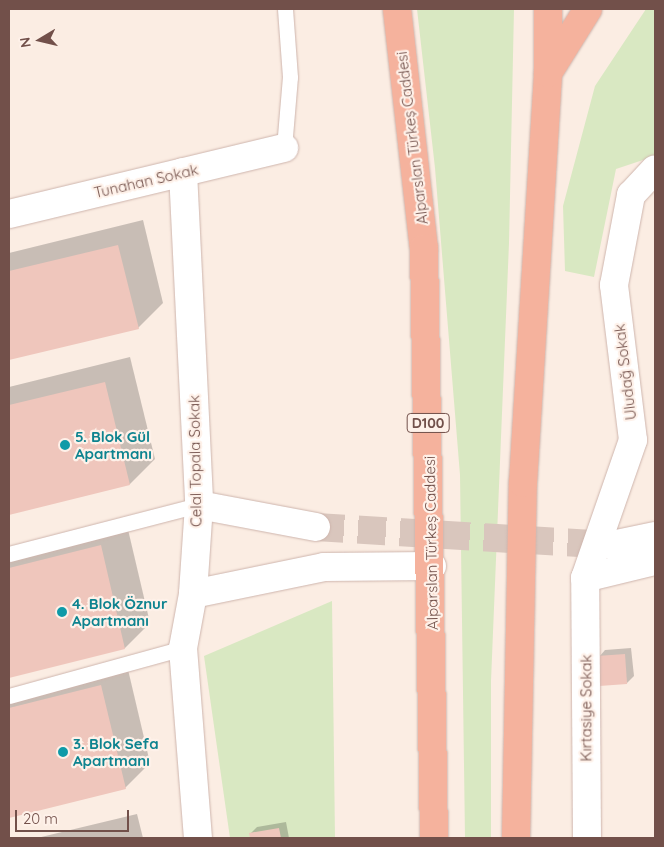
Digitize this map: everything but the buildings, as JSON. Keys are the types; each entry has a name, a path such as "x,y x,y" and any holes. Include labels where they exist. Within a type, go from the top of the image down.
{"highway":[{"name":"Alparslan Türkeş Caddesi","path":"396,9 424,248 432,566 434,838"},
{"path":"516,838 523,483 548,73 548,9"},
{"path":"548,73 588,9"}],"street":[{"name":"Tunahan Sokak","path":"9,214 284,148"},
{"name":"Uludağ Sokak","path":"585,578 633,440 614,285 631,196 655,169"},
{"name":"Celal Topala Sokak","path":"183,172 199,505 193,594 183,648 198,838"},
{"path":"199,505 316,527"},
{"path":"612,545 655,536"},
{"path":"585,578 655,560"},
{"path":"193,594 324,567 432,566"},
{"name":"Kırtasiye Sokak","path":"585,578 587,838"}],"lane":[{"path":"284,148 290,77 285,9"},
{"path":"9,554 199,505"},
{"path":"9,696 183,648"}],"green space":[{"path":"417,9 514,9 509,243 491,681 491,838 465,838 460,475 435,168"},
{"path":"646,9 655,9 655,156 616,169 594,277 565,271 563,206 595,86"},
{"path":"332,601 335,838 230,838 204,656"}],"tunnel":[{"path":"316,527 612,545"}],"place":[{"name":"5. Blok Gül Apartmanı","path":"65,445"},
{"name":"4. Blok Öznur Apartmanı","path":"62,612"},
{"name":"3. Blok Sefa Apartmanı","path":"63,752"}]}
